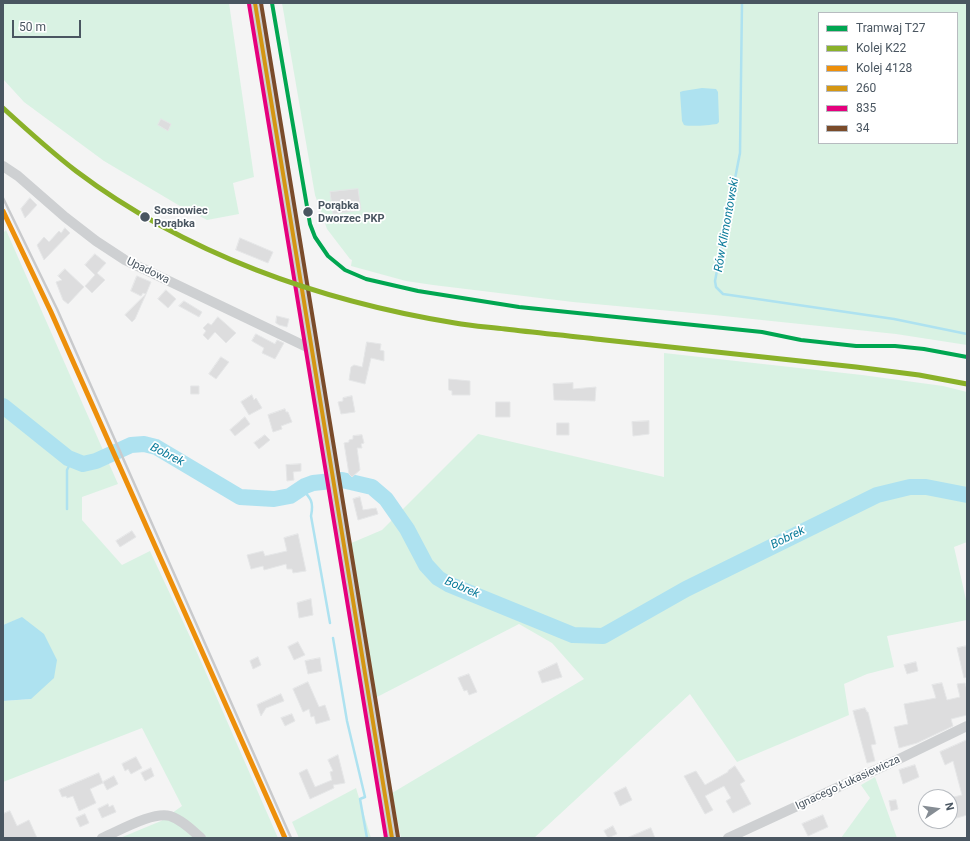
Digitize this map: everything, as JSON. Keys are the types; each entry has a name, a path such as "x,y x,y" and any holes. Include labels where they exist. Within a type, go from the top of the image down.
{"street":[{"path":"255,3 386,811 392,838"},
{"name":"Upadowa","path":"3,166 18,176 96,241 125,260 311,349"},
{"name":"Ignacego Łukasiewicza","path":"728,838 898,760 967,726"},
{"path":"102,838 148,819 165,816 171,817 185,824 201,838"}],"green space":[{"path":"3,3 229,3 254,177 233,183 239,214 207,220 180,206 104,161 24,102 3,79"},
{"path":"282,3 967,3 967,345 896,334 573,302 406,281 351,266 352,260 327,229 315,195"},
{"path":"6,230 118,484 82,497 82,520 122,565 150,551 192,641 278,838 120,838 161,821 182,806 142,728 3,782 3,701 31,699 22,618 3,625 3,233"},
{"path":"664,353 862,375 943,386 967,392 967,542 954,547 967,604 967,620 887,636 894,667 867,674 844,684 849,715 737,762 690,694 534,838 401,838 392,793 584,679 552,643 519,624 375,698 349,544 382,530 478,434 664,477"},
{"path":"875,777 897,838 841,838 870,798 861,785"},
{"path":"356,788 371,838 299,838 292,822"}],"water":[{"path":"702,88 716,89 718,92 719,122 717,124 691,126 684,125 682,121 680,92"},
{"path":"22,617 44,634 57,660 54,678 31,699 3,701 3,625"}],"building":[{"path":"161,119 171,124 168,131 158,125"},
{"path":"358,189 361,210 333,214 330,192"},
{"path":"30,198 37,205 25,218 21,209"},
{"path":"65,228 70,233 44,260 37,245 44,237 49,242 59,231 61,233"},
{"path":"240,238 273,252 268,263 236,250"},
{"path":"95,254 106,263 97,273 105,280 92,293 85,286 95,275 85,265"},
{"path":"65,269 84,287 68,304 63,300 56,282 62,280 58,276"},
{"path":"137,276 151,282 146,294 143,293 141,296 131,291"},
{"path":"166,290 176,299 168,308 158,299"},
{"path":"146,294 135,319 132,322 125,315"},
{"path":"184,301 202,312 199,317 179,306"},
{"path":"277,316 289,319 287,327 276,323"},
{"path":"218,317 236,333 226,343 215,332 208,340 203,335 206,331 203,328 208,323 211,325"},
{"path":"256,334 275,344 277,340 284,343 275,359 262,353 264,348 252,341"},
{"path":"367,342 381,344 380,350 384,351 384,361 371,358 365,384 349,380 351,367 354,365 362,367"},
{"path":"221,357 229,362 216,379 209,374"},
{"path":"449,379 470,381 470,395 452,395 452,391 449,390"},
{"path":"573,383 573,389 596,387 595,401 554,400 553,384"},
{"path":"191,386 199,386 199,394 191,394"},
{"path":"252,395 254,400 256,398 262,408 249,415 241,402"},
{"path":"352,396 355,412 341,414 338,402 343,401 343,398"},
{"path":"496,402 510,402 510,417 496,417"},
{"path":"285,409 286,412 288,412 292,422 281,426 282,429 273,432 268,415"},
{"path":"245,417 250,424 235,436 230,430"},
{"path":"649,421 649,434 633,436 632,422"},
{"path":"557,423 569,423 569,435 557,435"},
{"path":"265,435 270,440 259,449 254,443"},
{"path":"362,435 364,443 361,444 362,448 357,448 360,470 352,477 349,474 344,443 353,439 353,436"},
{"path":"301,464 301,471 293,472 294,480 287,481 286,465"},
{"path":"360,497 363,510 376,508 378,514 358,520 353,499"},
{"path":"132,531 136,537 120,547 116,541"},
{"path":"298,534 306,571 293,573 292,569 287,569 286,564 264,570 263,566 251,569 247,555 263,551 265,556 287,551 284,538"},
{"path":"311,599 313,615 299,618 297,603"},
{"path":"298,642 305,655 294,660 288,647"},
{"path":"967,646 967,677 964,678 957,648"},
{"path":"258,657 261,665 253,669 250,661"},
{"path":"320,658 322,671 308,674 305,661"},
{"path":"916,662 918,671 907,674 904,665"},
{"path":"557,663 562,677 542,683 538,672"},
{"path":"469,674 477,692 469,695 467,690 464,691 458,678"},
{"path":"308,682 319,707 325,705 330,720 316,724 314,716 311,717 309,709 303,712 293,689"},
{"path":"942,683 947,700 960,697 957,684 965,683 967,690 967,715 951,719 953,726 917,743 899,748 894,727 908,724 904,704 936,698 932,685"},
{"path":"281,694 284,701 266,708 261,716 257,705"},
{"path":"865,708 868,712 876,744 871,745 875,761 867,763 853,711"},
{"path":"292,714 295,721 285,726 281,718"},
{"path":"967,740 967,815 958,818 958,796 962,795 953,761 945,765 940,752"},
{"path":"338,755 345,783 333,785 334,788 310,799 299,773 307,769 315,787 332,780 330,772 333,771 328,760"},
{"path":"136,757 142,768 131,774 128,769 125,771 122,764"},
{"path":"915,765 919,777 903,784 899,770"},
{"path":"735,766 745,781 740,784 751,804 733,813 726,801 731,798 724,786 705,796 713,810 705,814 684,776 696,771 705,785 728,772"},
{"path":"151,768 154,776 145,781 141,773"},
{"path":"99,773 103,783 90,789 96,803 79,811 73,796 67,798 66,796 62,797 59,790"},
{"path":"114,776 118,784 107,790 103,782"},
{"path":"626,787 632,800 620,806 614,793"},
{"path":"896,800 898,809 891,811 889,801"},
{"path":"108,804 109,807 113,805 116,812 102,818 98,809"},
{"path":"10,811 17,826 29,820 37,838 3,838 3,814"},
{"path":"85,814 89,823 80,827 76,818"},
{"path":"823,815 828,827 808,836 802,824"},
{"path":"613,826 617,834 608,838 604,831"},
{"path":"651,828 655,838 627,838"}],"waterway":[{"name":"Rów Klimontowski","path":"742,3 740,153 715,281 716,287 723,294 894,319 967,334"},
{"name":"Bobrek","path":"3,406 68,458 83,464 96,461 131,445 144,444 156,447 240,497 274,499 290,496 305,486 313,483 342,480 372,487 386,499 407,529 426,565 438,578 448,584 573,635 603,636 686,589 877,495 910,487 926,487 967,495"},
{"path":"67,509 67,470 72,460"},
{"path":"301,488 311,500 312,504 311,516 330,623"},
{"path":"333,638 347,721 365,797 360,799 367,838"}],"railway":[{"path":"3,198 57,309 291,838"}],"tram line":[{"name":"T27","path":"272,3 310,224 315,237 328,256 345,270 366,279 418,291 519,307 762,332 801,340 856,346 895,346 924,349 967,357"}],"rail line":[{"name":"K22","path":"3,108 76,171 118,200 163,227 209,250 256,270 354,302 404,314 467,325 856,367 919,375 967,384"},
{"name":"4128","path":"3,211 51,312 285,838"}],"transit line":[{"name":"260","path":"255,3 392,838"},
{"name":"34","path":"261,3 398,837"},
{"name":"835","path":"249,4 386,838"}],"place":[{"name":"Porąbka Dworzec PKP","path":"308,212"},
{"name":"Sosnowiec Porąbka","path":"145,217"}]}
